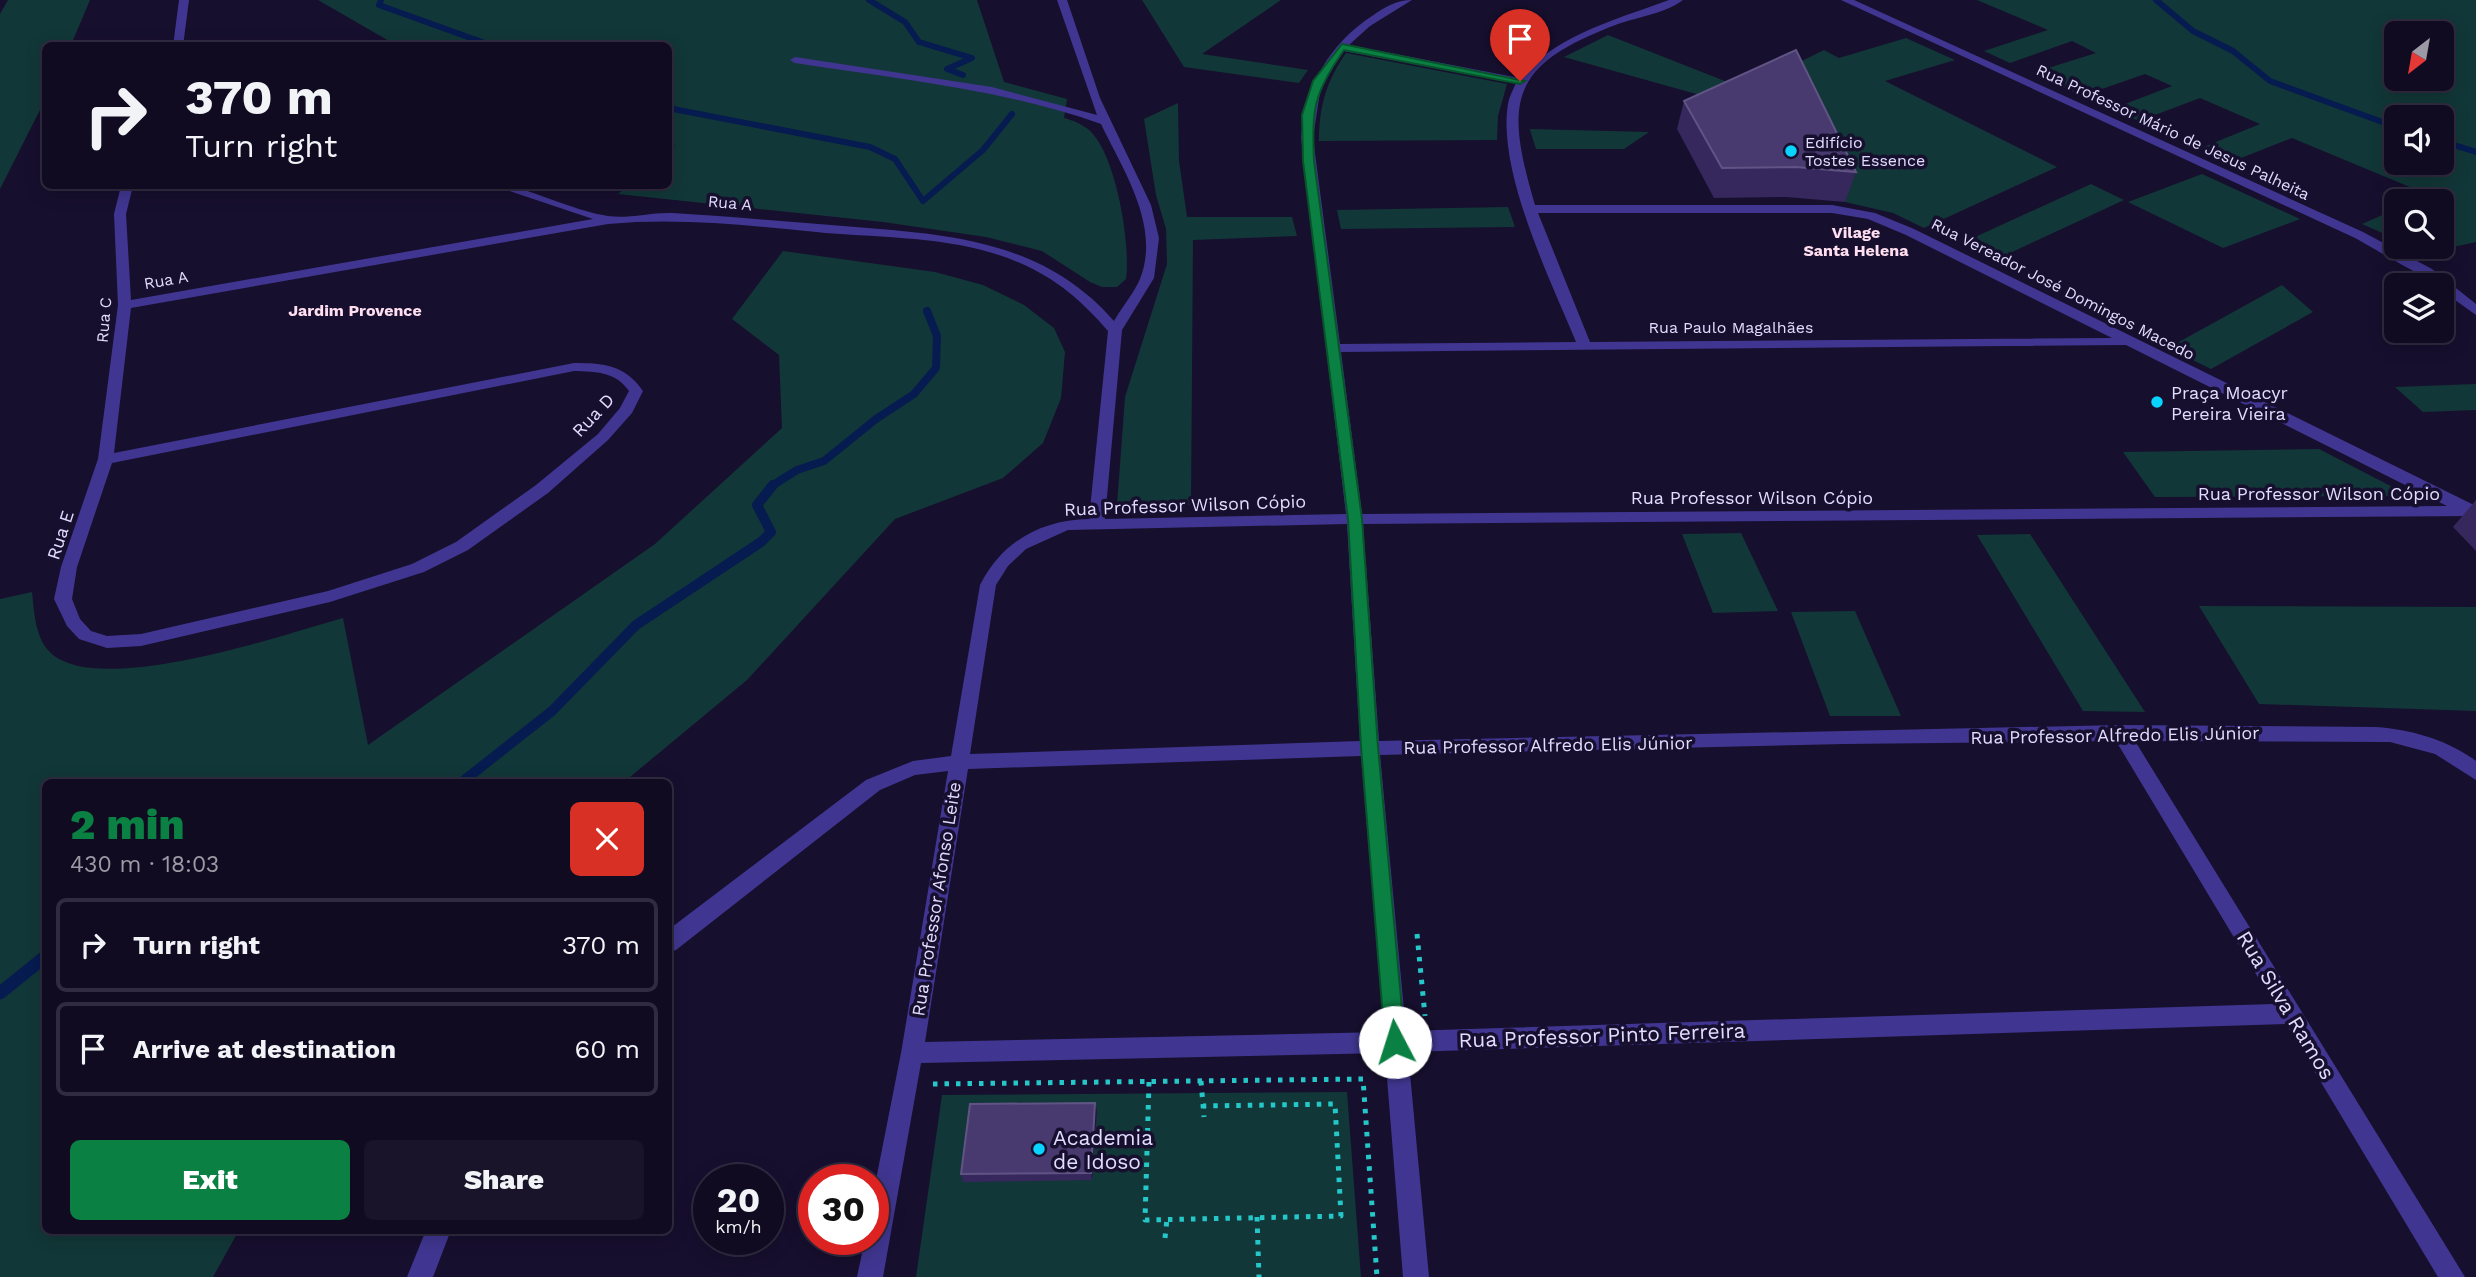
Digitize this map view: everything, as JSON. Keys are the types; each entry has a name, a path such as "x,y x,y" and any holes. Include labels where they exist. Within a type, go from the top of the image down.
{"street":[{"path":"183,42 184,0"},
{"path":"1062,0 1107,122 1145,205 1153,238 1147,278 1115,330 1096,525"},
{"path":"1407,0 1372,20 1328,63 1311,97 1307,138 1355,519 1370,747 1416,1277"},
{"path":"1584,345 1530,209 1511,133 1513,102 1520,81 1544,59 1573,41 1678,0"},
{"name":"Rua Professor Mário de Jesus Palheita","path":"1846,0 2359,235 2427,272 2476,311"},
{"path":"1342,47 1520,81"},
{"path":"795,60 1017,96 1070,109 1107,122"},
{"name":"Rua C","path":"106,459 125,305 120,214 126,189"},
{"path":"510,189 608,220"},
{"name":"Rua Vereador José Domingos Macedo","path":"1530,209 1815,208 1852,212 1910,232 2473,511"},
{"name":"Rua A","path":"125,305 608,220 695,217 930,238 991,248 1019,257 1067,281 1096,305 1115,330"},
{"name":"Rua Paulo Magalhães","path":"1335,348 2128,342"},
{"name":"Rua D","path":"73,622 85,635 107,642 141,640 330,596 418,568 462,546 542,489 603,437 627,410 636,391 627,376 607,368 574,367 517,376 106,459"},
{"name":"Rua E","path":"73,622 63,599 69,567 106,459"},
{"name":"Rua Professor Wilson Cópio","path":"1030,537 1068,525 1355,519 2473,511"},
{"name":"Rua Professor Afonso Leite","path":"870,1277 912,1052 988,585 1003,560 1030,537"},
{"name":"Rua Professor Alfredo Elis Júnior","path":"672,940 873,785 913,768 958,762 1370,747 2120,732 2404,735 2440,746 2476,772"},
{"name":"Rua Silva Ramos","path":"2120,732 2452,1277"},
{"name":"Rua Professor Pinto Ferreira","path":"912,1052 1395,1042 2291,1014"},
{"path":"420,1277 437,1234"}],"path":[{"path":"1417,929 1428,1040"},
{"path":"1363,1079 1377,1277"},
{"path":"927,1098 929,1084 1398,1080"},
{"path":"1201,1081 1203,1117"},
{"path":"1149,1082 1144,1220 1341,1216 1335,1104 1203,1106"},
{"path":"1257,1217 1259,1277"},
{"path":"1165,1238 1167,1219"}],"green space":[{"path":"8,0 90,0 72,42 42,42 42,106 0,189 0,14"},
{"path":"318,0 977,0 1004,82 1067,99 1064,118 1089,130 1099,142 1120,200 1126,245 1126,279 1117,287 1102,287 1042,251 986,237 883,222 618,194 624,189 672,189 672,148 675,145 672,144 672,42 391,42"},
{"path":"1142,0 1281,0 1202,54 1308,70 1299,83 1184,67"},
{"path":"1977,0 2476,0 2476,242 2454,247 2454,189 2415,189 2292,138 2231,162 2201,148 2260,124 2200,98 2139,121 2112,109 2172,86 2145,74 2082,96 2032,73 2096,53 2072,41 2010,63 1984,51 2048,30"},
{"path":"1608,35 1745,89 1824,50 1839,58 1906,38 1955,60 1885,81 2057,167 1924,228 1893,213 1845,202 1788,78 1732,104 1564,57"},
{"path":"1346,53 1507,84 1498,116 1497,140 1319,141 1320,117 1325,95 1333,74"},
{"path":"1178,103 1179,161 1187,217 1292,217 1297,236 1193,240 1191,505 1117,505 1125,397 1167,264 1166,229 1156,195 1144,119"},
{"path":"1530,129 1649,132 1624,149 1536,149"},
{"path":"2202,174 2300,219 2223,248 2128,202"},
{"path":"2091,184 2124,200 1995,260 1962,243"},
{"path":"1508,207 1515,227 1341,229 1337,210"},
{"path":"2384,214 2384,234 2362,224"},
{"path":"783,251 935,272 983,285 1024,305 1054,328 1065,352 1061,398 1043,443 1003,478 895,519 747,680 628,779 42,779 42,1234 237,1234 213,1277 0,1277 0,599 32,592 34,614 47,649 70,664 103,669 144,667 189,659 235,649 343,618 368,745 655,544 782,428 779,355 732,319"},
{"path":"2282,285 2313,312 2211,369 2168,348"},
{"path":"2476,384 2476,410 2423,412 2395,387"},
{"path":"2319,449 2410,496 2155,497 2123,452"},
{"path":"1741,533 1778,611 1713,613 1682,534"},
{"path":"2030,534 2145,712 2083,711 1977,535"},
{"path":"2199,606 2476,607 2476,711 2259,704"},
{"path":"1855,611 1901,716 1830,716 1791,612"},
{"path":"1347,1092 1361,1277 916,1277 942,1095"}],"building":[{"path":"1796,50 1856,172 1796,167 1722,168 1684,101"},
{"path":"1095,1103 1091,1173 961,1174 970,1104"}],"waterway":[{"path":"381,0 379,5 482,42"},
{"path":"869,0 905,22 919,42 972,58 947,69 963,75"},
{"path":"2156,0 2193,31 2233,51 2270,81 2384,123"},
{"path":"672,109 870,147 895,159 923,201 983,150 1012,114"},
{"path":"2454,145 2476,152"},
{"path":"773,485 797,470 824,461 876,419 914,394 936,368 937,336 927,311"},
{"path":"466,779 552,711 636,625 761,542 771,532 757,505 773,485"},
{"path":"0,993 42,959"}],"place":[{"name":"Edifício Tostes Essence","path":"1791,151"},
{"name":"Praça Moacyr Pereira Vieira","path":"2157,402"},
{"name":"Academia de Idoso","path":"1039,1149"}],"district":[{"name":"Vilage Santa Helena","path":"1856,241"},
{"name":"Jardim Provence","path":"355,310"}],"route":[{"path":"1395,1042 1370,747 1355,519 1335,348 1308,161 1307,115 1317,81 1342,47 1520,81"}]}
